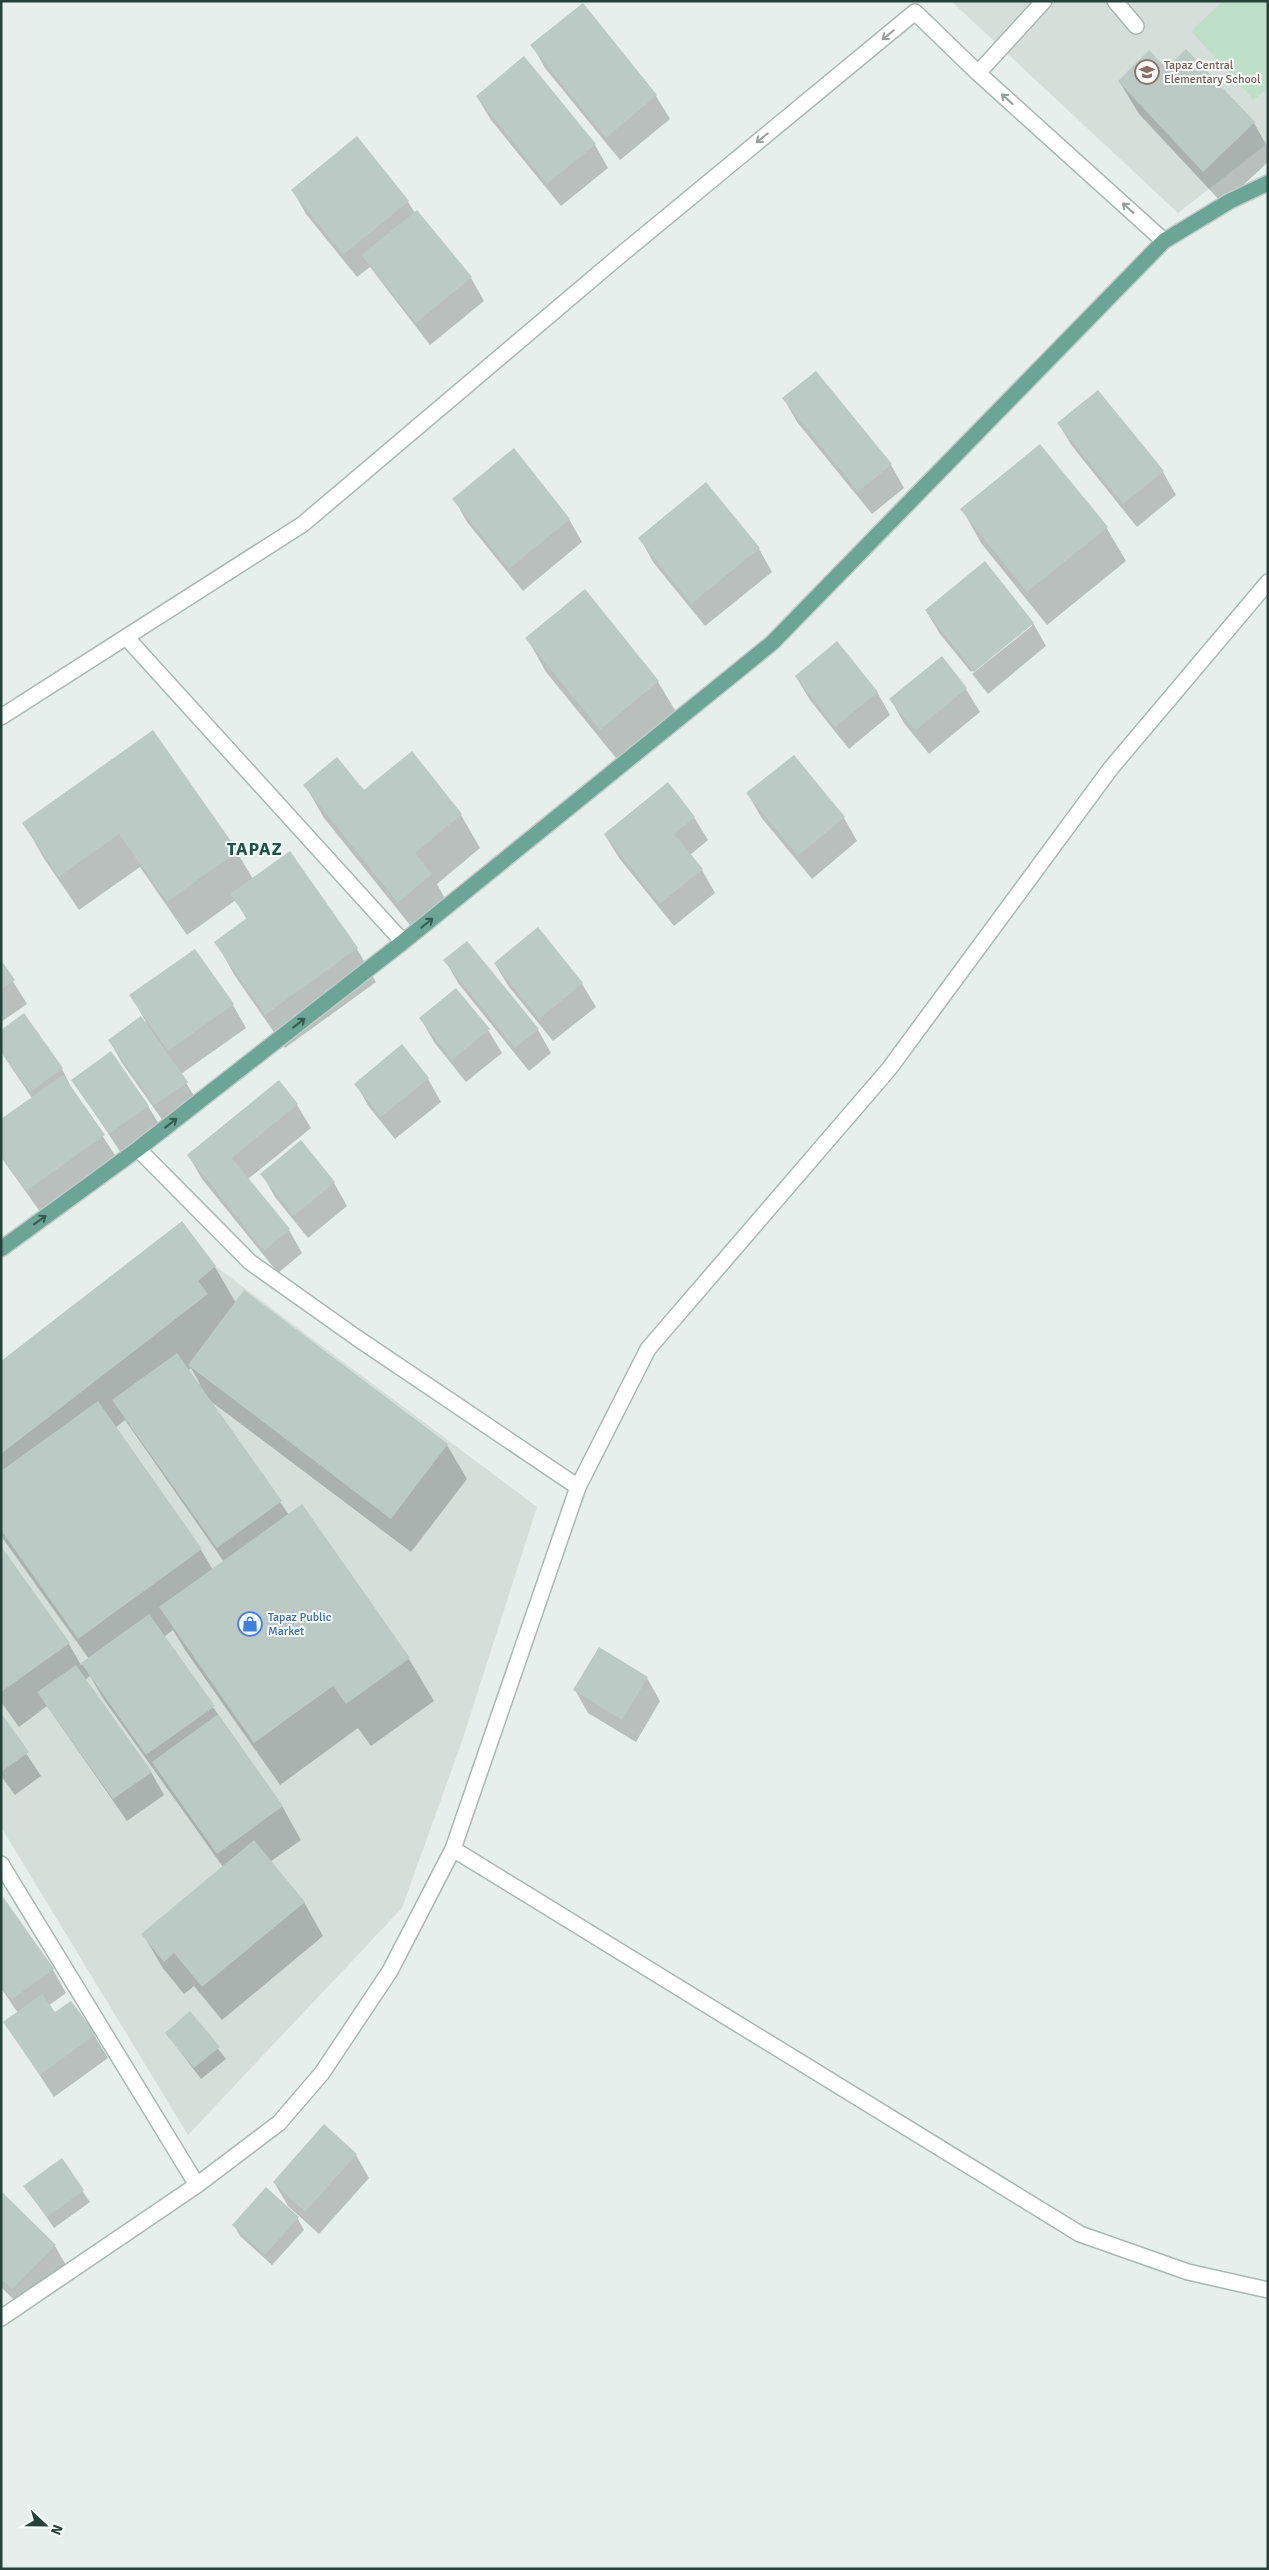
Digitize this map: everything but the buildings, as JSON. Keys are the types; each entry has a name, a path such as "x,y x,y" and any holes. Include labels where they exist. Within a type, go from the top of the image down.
{"main road":[{"path":"1,1249 138,1149 403,942 772,643 1164,241 1230,201 1268,183"}],"street":[{"path":"978,72 1044,1"},
{"path":"1115,1 1136,26"},
{"path":"1,717 303,524 617,258 915,12 978,72 1164,241"},
{"path":"1,2318 197,2185 279,2123 322,2073 390,1971 453,1849 578,1487 648,1349 889,1069 1111,768 1268,582"},
{"path":"126,637 403,942"},
{"path":"138,1149 250,1262 357,1338 578,1487"},
{"path":"453,1849 1080,2234 1188,2272 1268,2290"},
{"path":"1,1864 197,2185"}],"shaded area":[{"name":"Tapaz Central Elementary School","path":"951,1 1268,1 1268,143 1178,213"},
{"name":"Tapaz Public Market","path":"191,1248 537,1507 462,1741 402,1908 188,2135 1,1827 1,1375"}],"green space":[{"path":"1223,1 1268,1 1268,87 1254,100 1191,31"}],"place":[{"name":"Tapaz Central Elementary School","path":"1147,72"},
{"name":"Tapaz Public Market","path":"250,1624"}],"district":[{"name":"TAPAZ","path":"255,849"}]}
